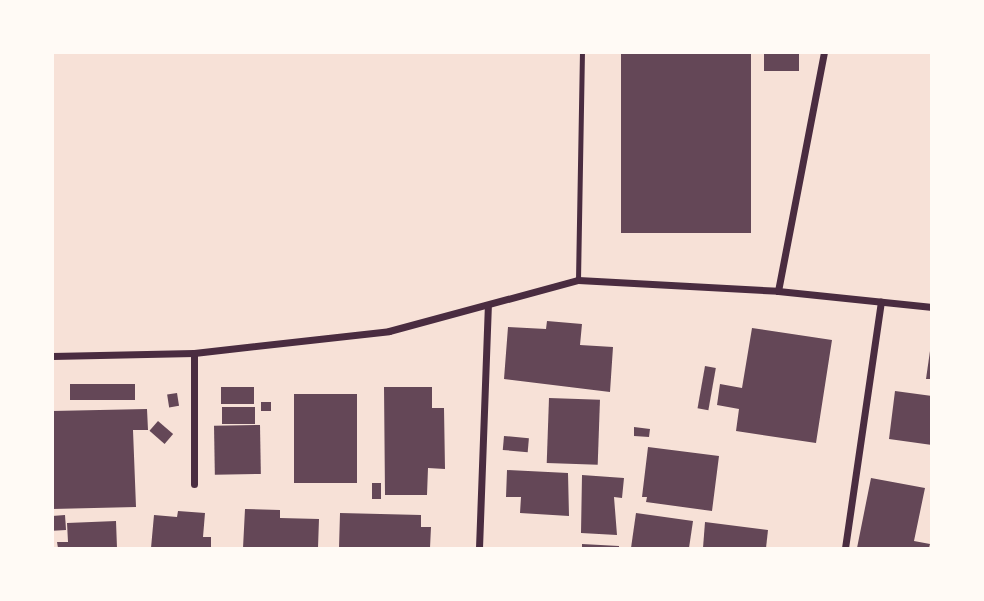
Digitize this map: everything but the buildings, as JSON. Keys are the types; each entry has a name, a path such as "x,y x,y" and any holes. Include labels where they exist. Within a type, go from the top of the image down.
{"street":[{"path":"778,291 824,52"},
{"path":"52,356 194,353 388,331 488,307 578,280 778,291 932,307"},
{"path":"845,548 881,302"},
{"path":"479,548 488,307"},
{"path":"194,353 194,484"}],"lane":[{"path":"578,280 582,52"}]}
